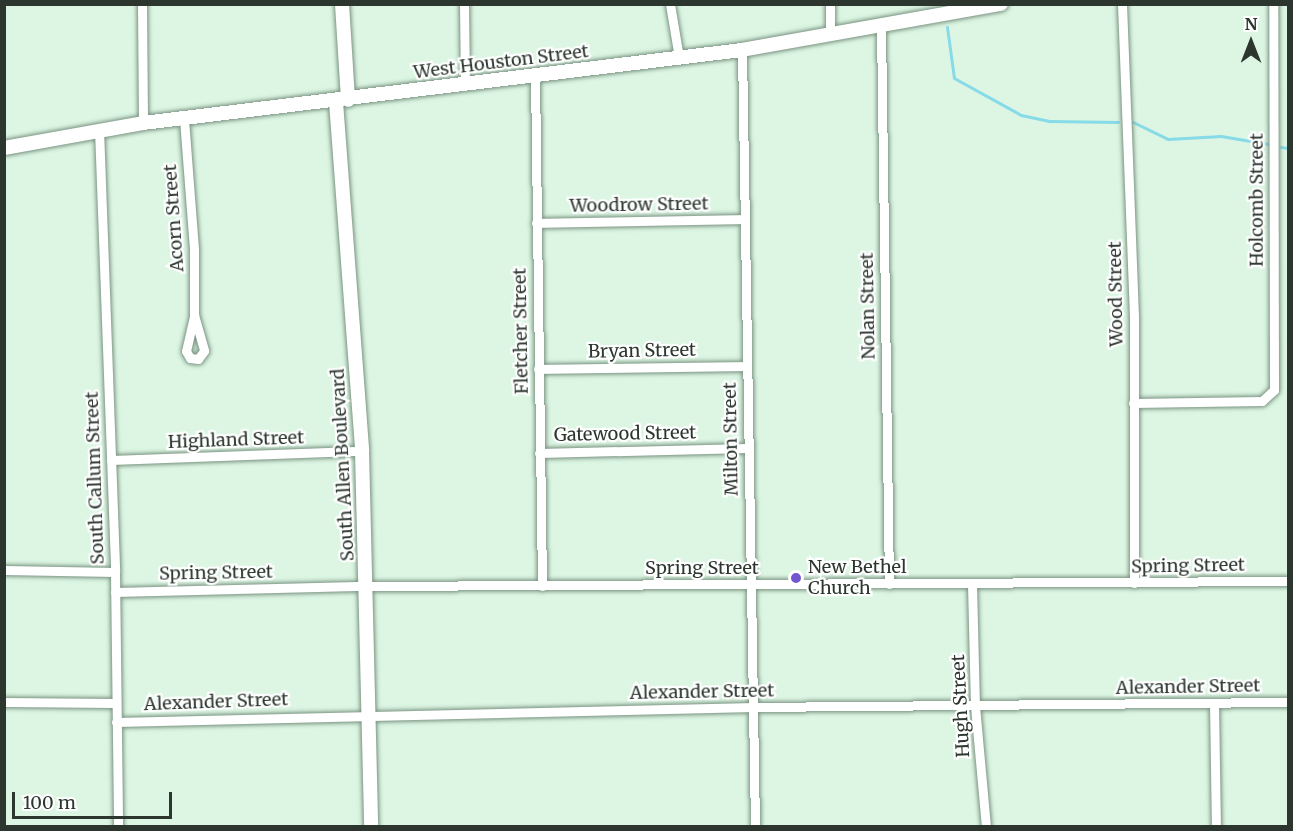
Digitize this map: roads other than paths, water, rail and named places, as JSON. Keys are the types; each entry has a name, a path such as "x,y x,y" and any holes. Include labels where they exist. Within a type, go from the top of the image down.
{"main road":[{"name":"South Allen Boulevard","path":"342,4 342,101 362,451 367,586 371,826"},
{"name":"West Houston Street","path":"4,147 143,123 342,101 742,50 1001,4"}],"street":[{"path":"142,4 143,123"},
{"path":"464,4 465,84"},
{"path":"670,4 680,58"},
{"path":"830,4 830,35"},
{"name":"Wood Street","path":"1122,4 1134,304 1134,583"},
{"name":"Holcomb Street","path":"1133,403 1262,401 1271,394 1275,383 1273,4"},
{"name":"Nolan Street","path":"881,26 889,584"},
{"name":"Milton Street","path":"742,50 745,366 755,826"},
{"name":"Fletcher Street","path":"535,76 542,586"},
{"name":"Acorn Street","path":"184,119 194,250 194,315"},
{"name":"South Callum Street","path":"99,129 115,572 118,826"},
{"name":"Woodrow Street","path":"536,223 743,219"},
{"name":"Bryan Street","path":"538,369 745,366"},
{"name":"Gatewood Street","path":"539,453 747,448"},
{"name":"Highland Street","path":"111,460 362,451"},
{"path":"4,570 115,572"},
{"name":"Spring Street","path":"115,592 367,586 1288,581"},
{"name":"Hugh Street","path":"972,584 975,706 986,826"},
{"path":"4,702 115,703"},
{"name":"Alexander Street","path":"116,722 754,707 1288,702"},
{"path":"1214,703 1216,826"}],"waterway":[{"path":"947,27 954,78 1021,115 1050,121 1118,122"},
{"path":"1133,122 1168,139 1221,136 1268,144"},
{"path":"1281,147 1288,148"}],"place":[{"name":"New Bethel Church","path":"796,578"}]}
